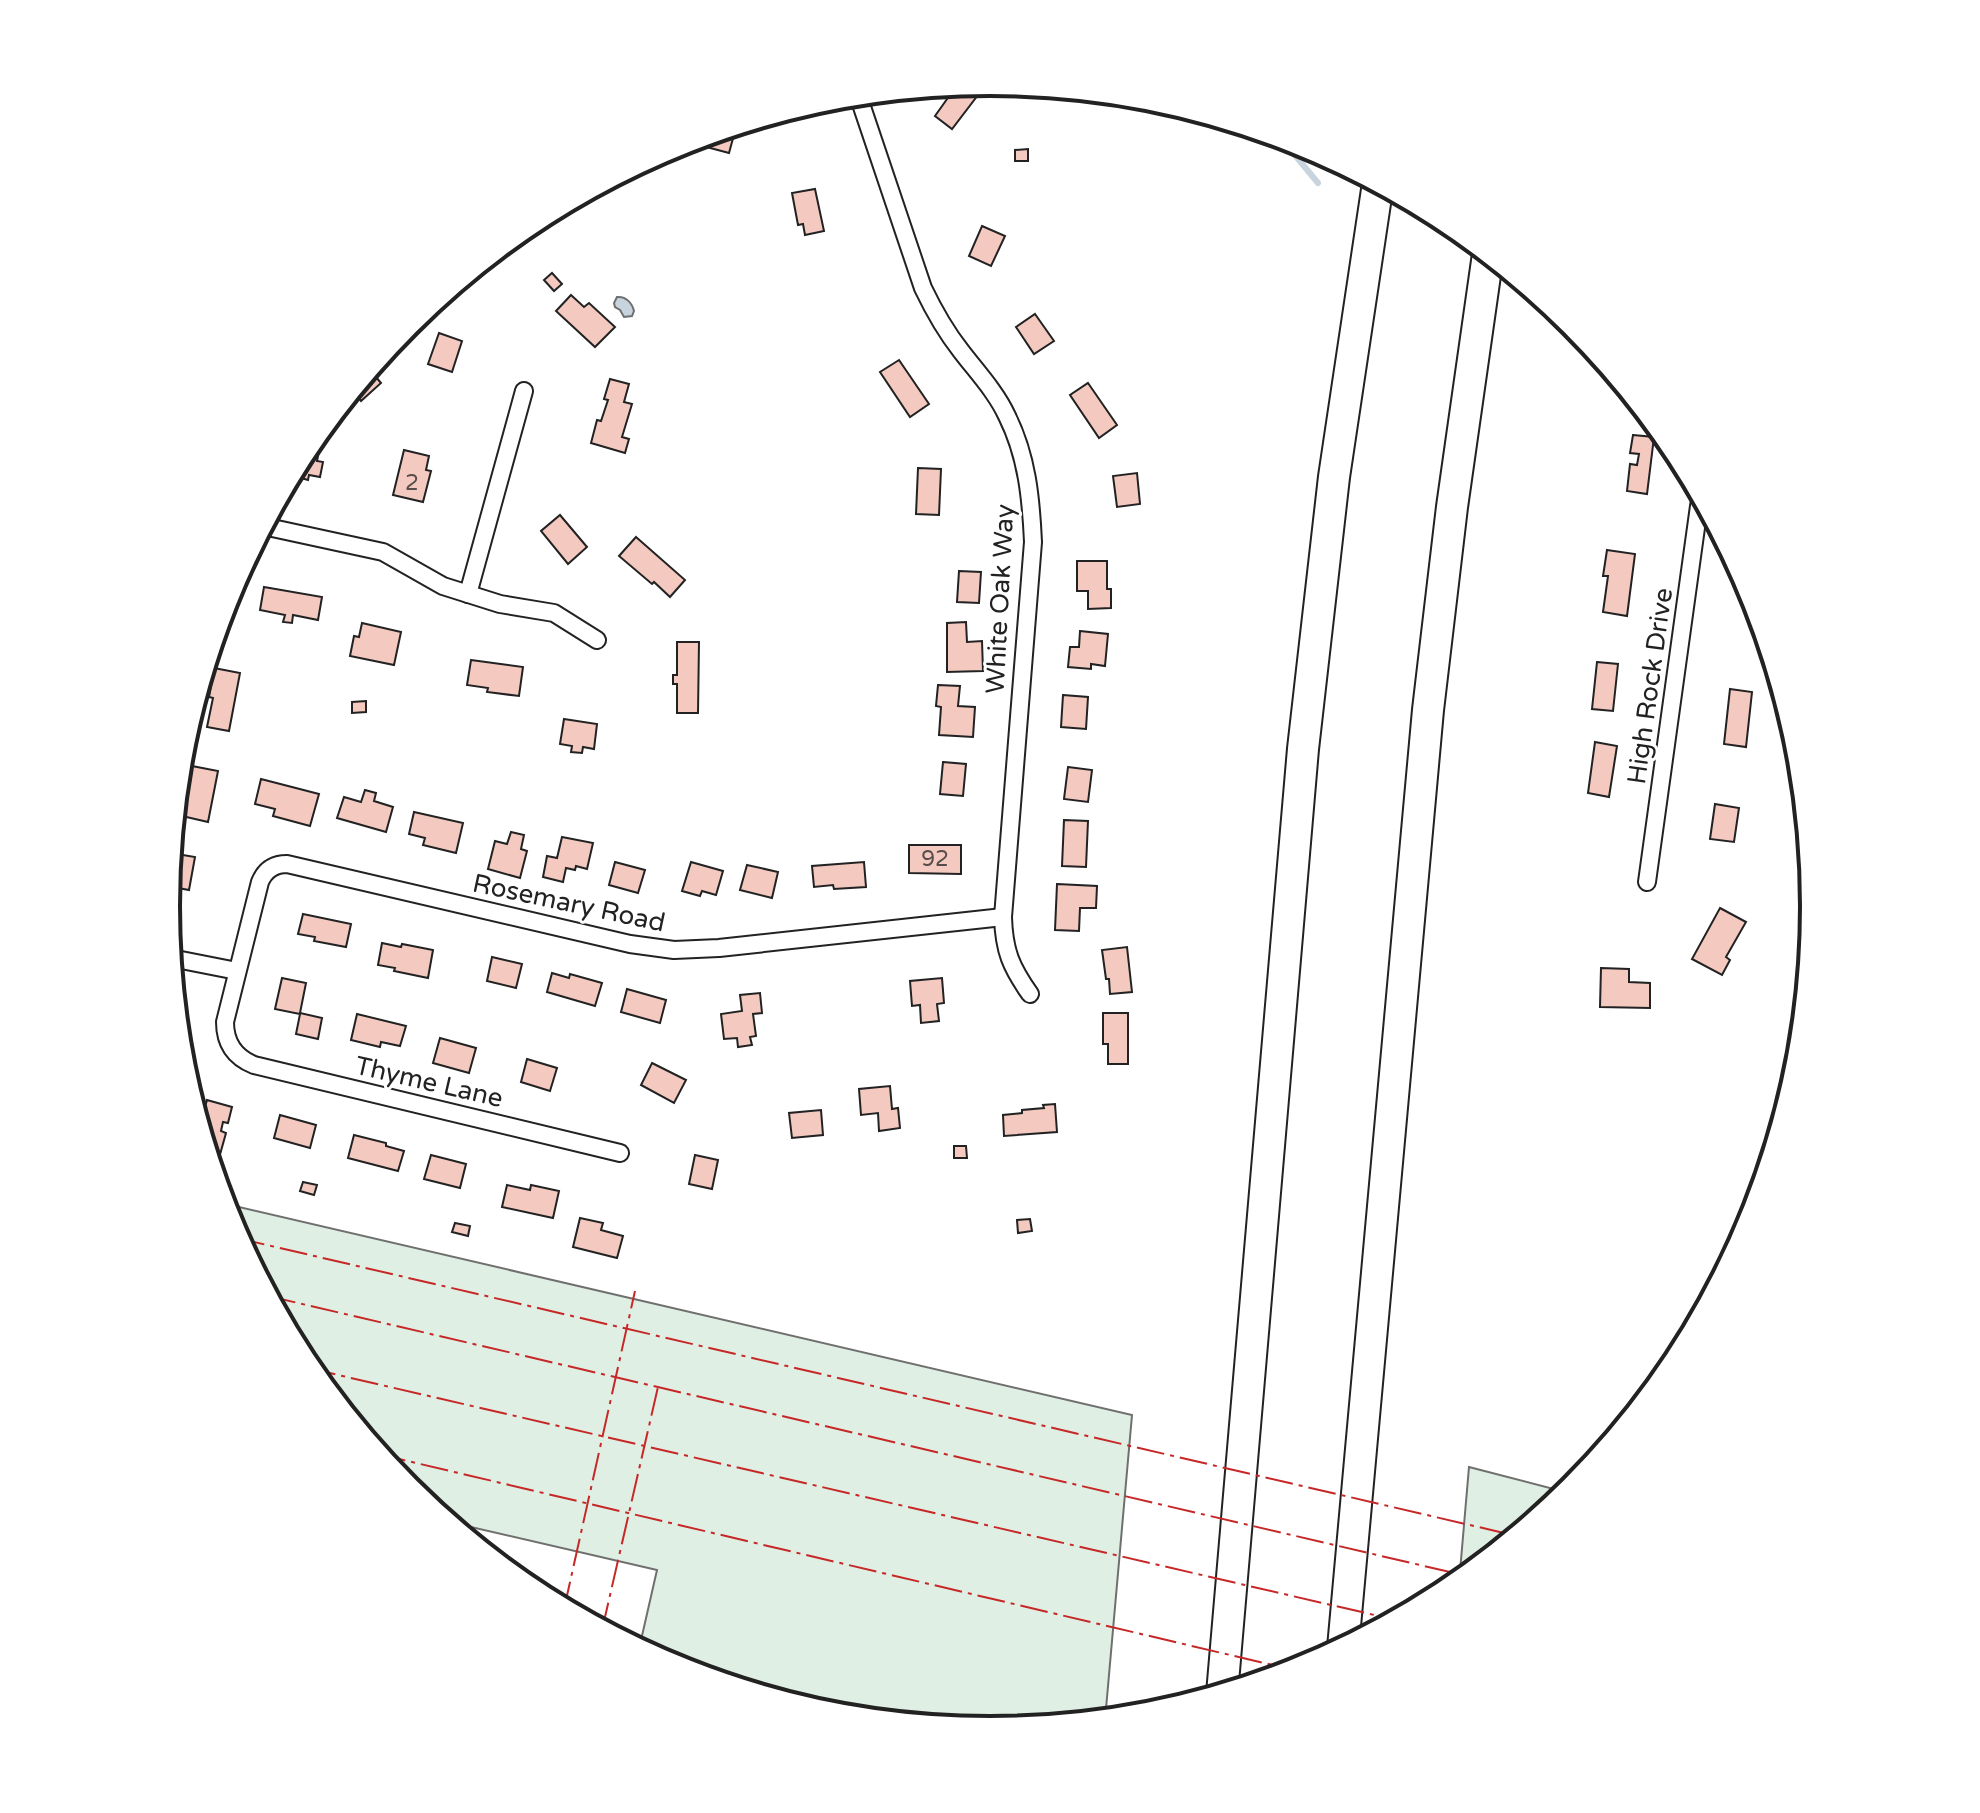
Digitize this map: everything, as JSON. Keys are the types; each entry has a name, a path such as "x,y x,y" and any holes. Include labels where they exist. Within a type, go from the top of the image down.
{"highway":[{"path":"1223,1682 1303,749 1334,477 1376,195"},
{"path":"1344,1635 1429,697 1486,266"}],"street":[{"name":"White Oak Way","path":"862,107 923,288 937,316 1007,415 1021,450 1028,481 1033,542 1003,917 1008,956 1030,994"},
{"path":"468,594 524,391"},
{"name":"High Rock Drive","path":"1647,882 1699,514"},
{"path":"273,528 383,552 443,586 500,604 554,613 597,640"},
{"name":"Rosemary Road","path":"237,971 260,882 272,867 282,864 630,944 674,950 719,948 1003,917"},
{"path":"181,960 237,971"},
{"name":"Thyme Lane","path":"237,971 225,1022 231,1048 241,1059 254,1065 620,1153"}],"green space":[{"path":"237,1207 1132,1415 1106,1708 1043,1715 937,1715 832,1701 729,1674 642,1637 657,1570 469,1526 456,1516 381,1441 316,1357 263,1265"},
{"path":"1469,1467 1553,1489 1483,1550 1460,1566"}],"shaded area":[{"path":"617,297 630,303 634,311 632,316 624,317 615,307"}],"building":[{"path":"977,96 952,129 935,116 948,98"},
{"path":"733,138 729,153 708,147"},
{"path":"1028,149 1028,161 1015,161 1015,150"},
{"path":"815,189 824,231 805,235 803,224 798,225 792,193"},
{"path":"982,226 1005,236 991,266 969,256"},
{"path":"552,273 562,284 554,291 544,280"},
{"path":"571,295 584,307 589,303 615,327 595,347 556,311"},
{"path":"1035,314 1054,341 1034,354 1016,327"},
{"path":"439,333 462,341 452,372 428,364"},
{"path":"899,360 929,404 910,417 880,372"},
{"path":"376,378 381,383 361,401 359,399"},
{"path":"610,379 629,384 624,402 632,404 622,437 629,439 625,453 591,443 597,420 601,421 608,400 604,399"},
{"path":"1088,383 1117,425 1099,438 1070,395"},
{"path":"1633,435 1650,437 1653,441 1647,494 1627,491 1630,464 1637,465 1639,454 1630,453"},
{"path":"404,450 429,456 426,470 431,471 423,502 393,495"},
{"path":"319,452 317,461 323,462 320,477 309,475 308,480 302,478"},
{"path":"918,468 941,469 939,515 916,514"},
{"path":"1137,473 1140,504 1117,507 1113,476"},
{"path":"560,515 587,547 568,564 541,531"},
{"path":"636,537 685,580 670,597 619,556"},
{"path":"1607,550 1635,554 1627,616 1603,612 1608,576 1603,576"},
{"path":"1077,561 1107,561 1111,608 1088,609 1088,591 1077,591"},
{"path":"959,571 981,572 979,603 957,602"},
{"path":"264,587 322,597 318,620 293,615 292,623 283,622 285,615 260,610"},
{"path":"966,622 967,642 982,641 983,671 947,672 947,623"},
{"path":"362,623 401,632 394,665 350,656 354,636 359,637"},
{"path":"1080,631 1108,634 1105,666 1091,664 1091,669 1068,667 1070,647 1079,647"},
{"path":"677,642 699,642 698,713 677,713 677,684 673,684 673,675 677,675"},
{"path":"471,660 523,667 519,696 487,692 488,688 467,685"},
{"path":"1597,662 1618,664 1613,711 1592,709"},
{"path":"216,668 240,673 229,731 207,727 213,698 209,697"},
{"path":"938,685 960,686 958,706 975,707 973,737 939,735 941,707 936,706"},
{"path":"1730,689 1752,692 1746,747 1724,744"},
{"path":"1063,695 1088,697 1086,729 1061,727"},
{"path":"366,701 366,712 352,713 352,702"},
{"path":"564,719 597,724 594,749 583,747 582,753 571,752 572,746 560,744"},
{"path":"1595,742 1617,746 1609,797 1588,793"},
{"path":"943,762 966,764 963,796 940,794"},
{"path":"1068,767 1092,770 1088,802 1064,799"},
{"path":"192,768 218,771 208,822 185,817"},
{"path":"261,779 319,794 310,826 273,816 275,809 255,804"},
{"path":"365,790 376,793 374,801 393,807 386,832 337,818 344,797 361,802"},
{"path":"1715,804 1739,808 1734,842 1710,839"},
{"path":"414,812 463,823 456,853 423,845 425,838 409,834"},
{"path":"1064,820 1088,821 1086,867 1062,866"},
{"path":"511,832 524,835 521,849 527,851 520,878 488,869 495,841 507,844"},
{"path":"562,837 593,843 587,869 576,866 575,870 566,868 563,882 543,877 547,856 557,858"},
{"path":"909,845 961,845 961,874 909,873"},
{"path":"181,855 195,857 189,890 180,888"},
{"path":"615,862 645,870 638,893 609,885"},
{"path":"691,862 723,871 716,895 702,891 700,896 682,891"},
{"path":"864,862 866,887 814,887 812,866"},
{"path":"747,865 778,872 772,898 740,890"},
{"path":"1057,884 1097,886 1096,908 1080,908 1079,931 1055,930"},
{"path":"1720,908 1746,922 1726,957 1730,960 1722,975 1692,959"},
{"path":"303,914 351,924 346,947 314,941 315,937 298,934"},
{"path":"382,943 433,950 428,978 378,965"},
{"path":"1127,947 1132,992 1110,994 1102,950"},
{"path":"492,957 522,964 516,988 487,981"},
{"path":"1601,968 1629,969 1629,982 1650,983 1650,1008 1600,1007"},
{"path":"552,973 569,978 570,974 602,983 595,1006 547,992"},
{"path":"282,978 306,983 300,1013 322,1018 318,1039 296,1034 300,1014 275,1009"},
{"path":"942,978 944,1003 937,1004 939,1021 921,1023 920,1005 912,1006 910,981"},
{"path":"627,989 666,1000 660,1023 621,1012"},
{"path":"760,993 762,1013 753,1014 756,1036 750,1037 752,1045 738,1047 737,1038 724,1039 721,1014 742,1011 740,995"},
{"path":"1103,1013 1128,1013 1128,1064 1108,1064 1108,1044 1103,1044"},
{"path":"357,1014 406,1026 400,1046 381,1042 380,1047 351,1040"},
{"path":"440,1038 476,1048 469,1073 433,1063"},
{"path":"527,1059 557,1068 550,1091 521,1082"},
{"path":"652,1063 686,1080 674,1103 641,1085"},
{"path":"890,1086 892,1109 898,1108 900,1128 879,1131 878,1113 861,1115 859,1089"},
{"path":"207,1100 232,1107 228,1123 223,1122 221,1131 226,1133 220,1156 207,1116"},
{"path":"1055,1104 1057,1132 1004,1136 1003,1115"},
{"path":"821,1110 823,1135 792,1138 789,1113"},
{"path":"280,1115 316,1125 310,1148 274,1138"},
{"path":"354,1135 404,1151 398,1171 348,1158"},
{"path":"954,1146 966,1146 967,1158 954,1158"},
{"path":"431,1155 466,1164 460,1188 424,1179"},
{"path":"695,1155 718,1160 712,1189 689,1184"},
{"path":"303,1182 317,1185 314,1195 300,1191"},
{"path":"507,1185 530,1190 531,1185 559,1191 553,1218 502,1207"},
{"path":"580,1218 603,1223 601,1230 623,1236 617,1258 573,1247"},
{"path":"1030,1219 1032,1231 1018,1233 1017,1220"},
{"path":"455,1223 470,1226 468,1236 452,1232"}],"waterway":[{"path":"1296,156 1318,183"}],"power":[{"path":"252,1242 1504,1533"},
{"path":"567,1597 635,1291"},
{"path":"281,1299 1451,1572"},
{"path":"327,1372 1380,1616"},
{"path":"605,1618 658,1387"},
{"path":"397,1459 1274,1665"}]}
